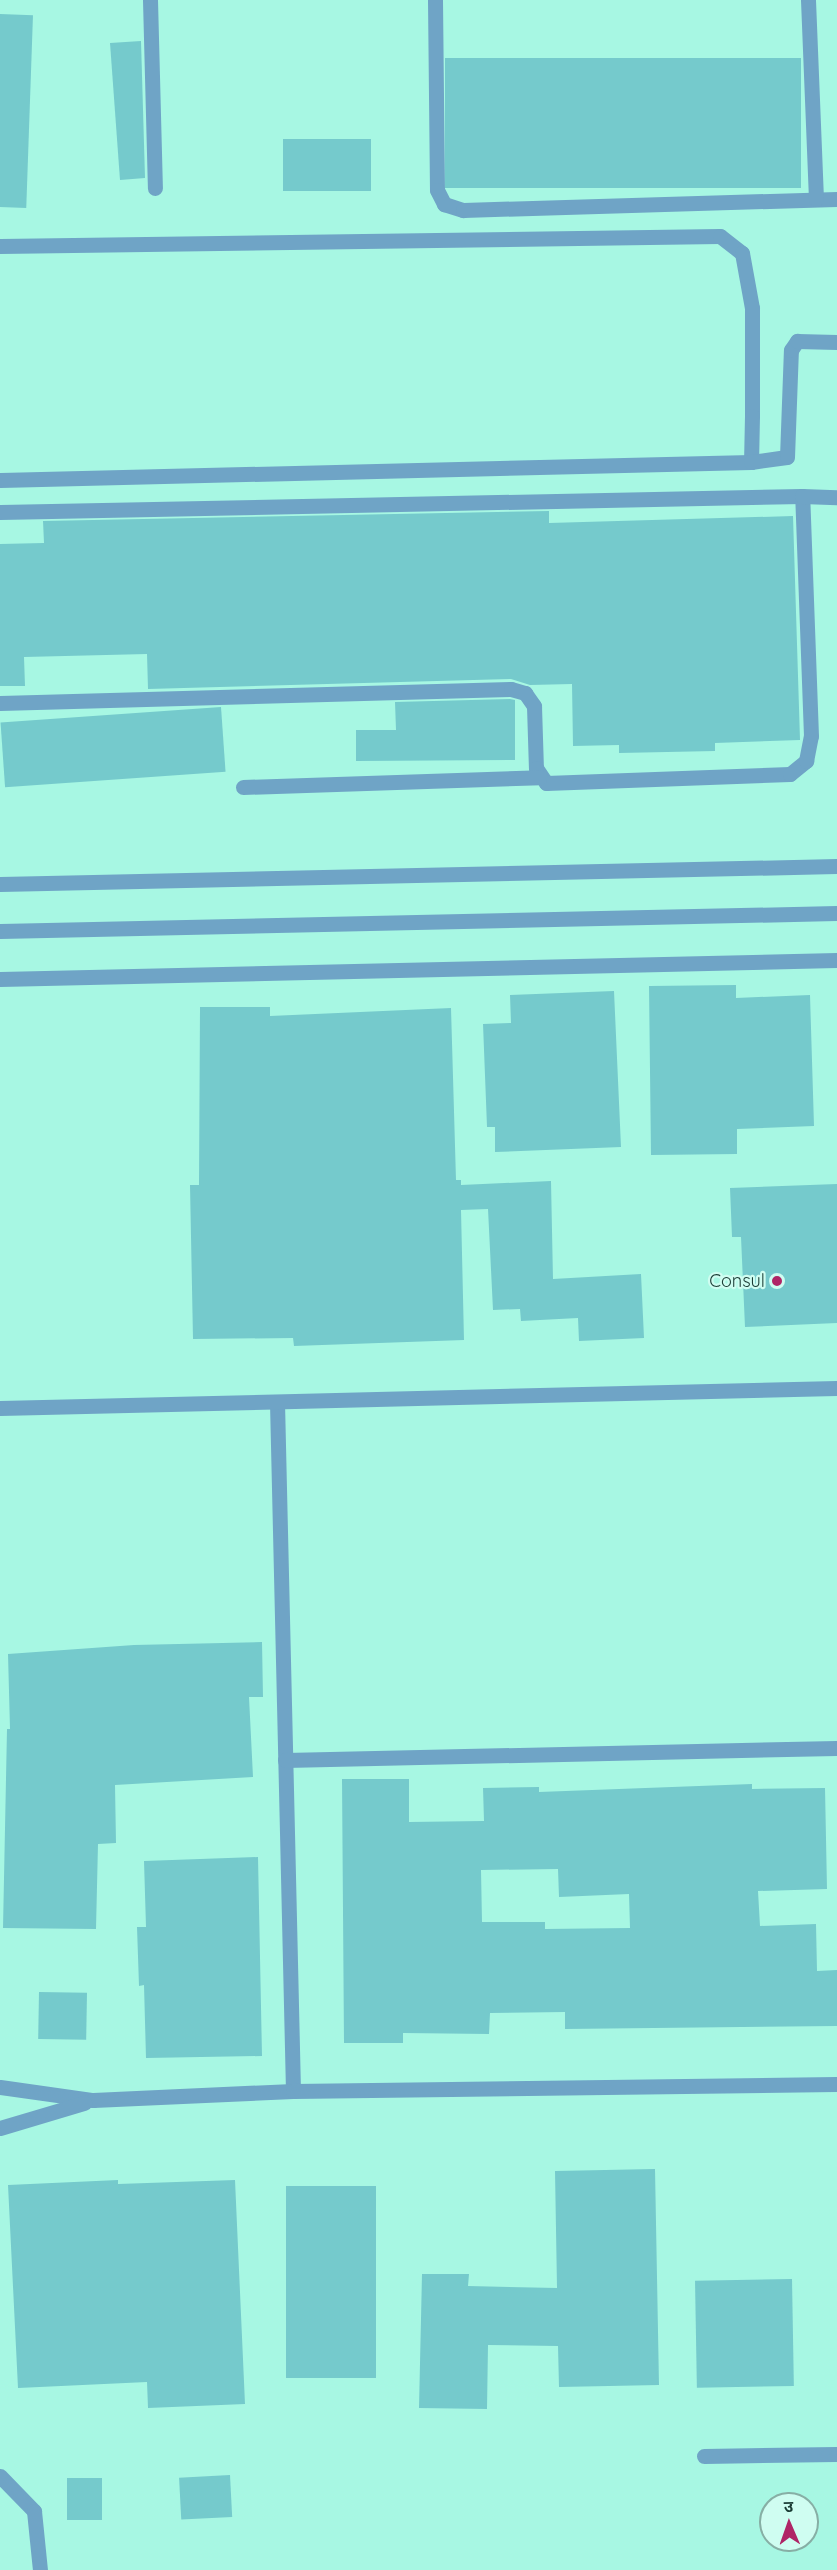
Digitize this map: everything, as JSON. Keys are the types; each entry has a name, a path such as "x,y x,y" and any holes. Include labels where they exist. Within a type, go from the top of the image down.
{"street":[{"path":"150,0 155,188"},
{"path":"435,0 436,190 444,204 462,210 837,199"},
{"path":"808,0 816,200"},
{"path":"0,246 720,236 742,253 752,308 751,462"},
{"path":"0,480 751,462 787,457 791,350 797,341 837,342"},
{"path":"0,703 511,689 525,693 534,706 536,768 546,783 790,774 806,762 811,736 802,496"},
{"path":"0,512 837,497"},
{"path":"243,787 540,777"},
{"path":"0,884 837,866"},
{"path":"0,931 837,913"},
{"path":"0,979 837,960"},
{"path":"0,1408 837,1388"},
{"path":"277,1402 293,2091"},
{"path":"285,1760 837,1748"},
{"path":"0,2087 93,2100 293,2091 837,2084"},
{"path":"0,2128 93,2100"},
{"path":"704,2456 837,2454"},
{"path":"0,2476 34,2511 40,2570"}],"building":[{"path":"0,14 33,15 26,208 0,207"},
{"path":"141,41 145,178 120,180 110,43"},
{"path":"445,58 801,58 801,188 445,188"},
{"path":"283,139 371,139 371,191 283,191"},
{"path":"549,511 549,523 793,516 800,740 715,743 715,751 619,753 619,745 573,746 572,684 530,685 511,679 148,689 147,654 24,657 25,686 0,686 0,544 44,543 43,521"},
{"path":"515,700 515,760 356,761 356,730 396,730 395,702"},
{"path":"221,707 226,772 5,787 1,722"},
{"path":"736,985 736,998 810,995 814,1126 737,1129 737,1154 651,1155 649,986"},
{"path":"614,991 621,1147 495,1152 495,1127 487,1127 483,1024 511,1023 510,995"},
{"path":"200,1007 270,1007 270,1016 451,1008 456,1180 461,1180 461,1185 551,1181 553,1279 641,1274 644,1338 579,1341 578,1318 521,1321 520,1309 493,1310 488,1209 461,1210 464,1340 294,1346 293,1338 193,1339 190,1185 199,1185"},
{"name":"Consul","path":"837,1184 837,1323 745,1327 741,1237 732,1237 730,1188"},
{"path":"262,1642 263,1697 249,1697 253,1777 115,1785 116,1843 98,1844 96,1929 3,1928 7,1729 10,1729 8,1654 134,1645"},
{"path":"342,1779 409,1779 409,1822 484,1821 483,1788 539,1787 539,1792 752,1784 752,1789 825,1788 827,1889 758,1891 760,1926 816,1924 817,1971 837,1970 837,2026 565,2029 565,2012 490,2013 489,2034 403,2033 403,2043 344,2043","holes":["558,1869 559,1897 629,1894 630,1928 545,1929 545,1922 482,1922 481,1870"]},
{"path":"258,1857 262,2056 146,2058 144,1985 139,1986 137,1927 146,1927 144,1861"},
{"path":"39,1992 87,1993 86,2040 38,2039"},
{"path":"655,2169 659,2385 559,2387 558,2346 488,2345 487,2409 419,2408 422,2274 469,2274 468,2286 557,2288 555,2171"},
{"path":"118,2180 118,2184 235,2180 245,2404 148,2408 147,2382 18,2388 8,2185"},
{"path":"286,2186 376,2186 376,2378 286,2378"},
{"path":"792,2279 794,2386 697,2388 695,2281"},
{"path":"230,2475 232,2517 181,2520 179,2478"},
{"path":"67,2478 102,2478 102,2520 67,2520"}],"place":[{"name":"Consul","path":"777,1281"}]}
